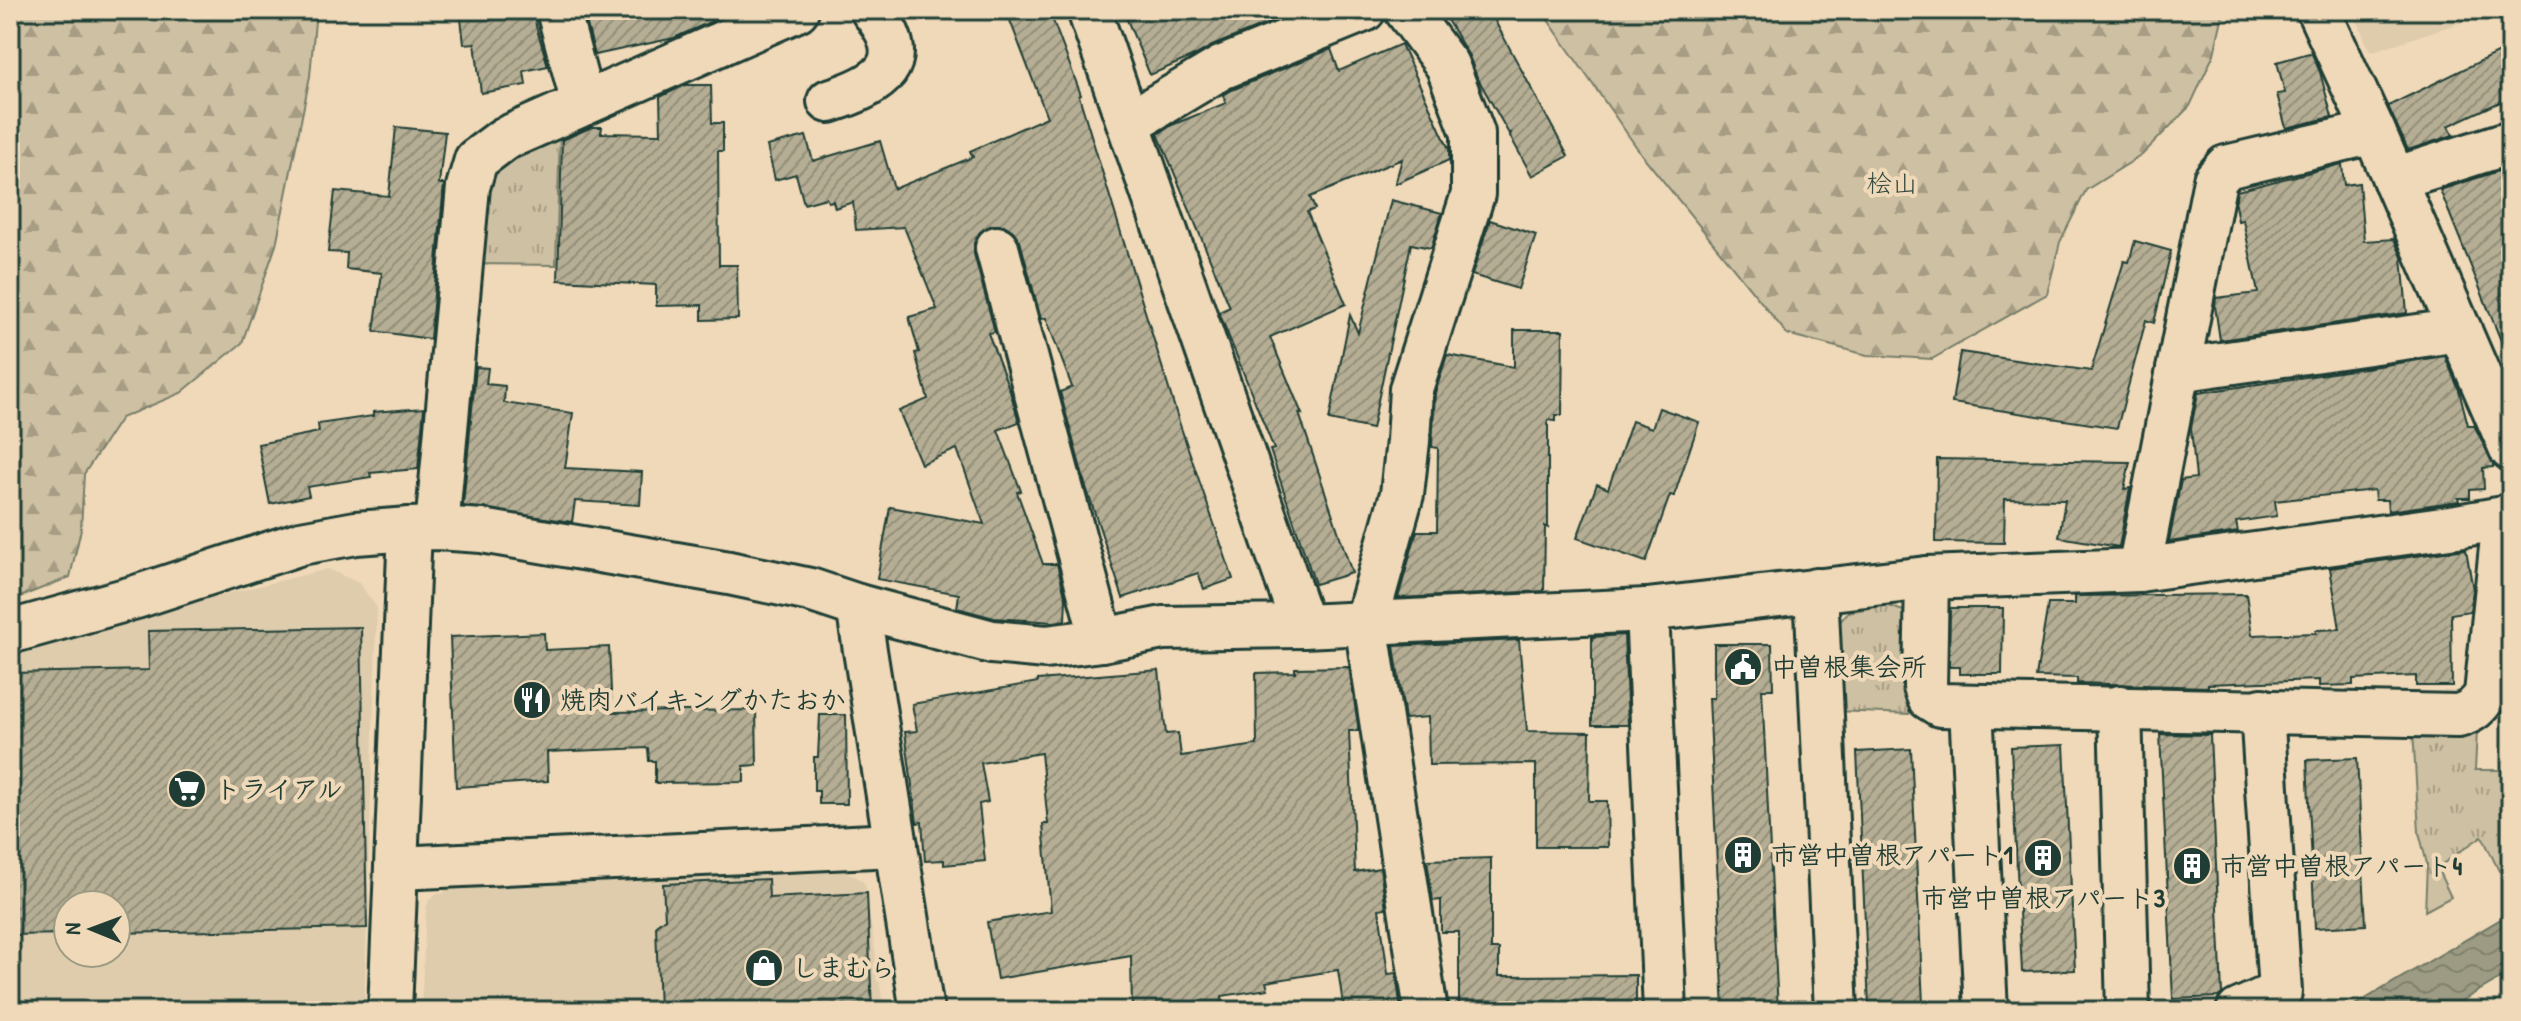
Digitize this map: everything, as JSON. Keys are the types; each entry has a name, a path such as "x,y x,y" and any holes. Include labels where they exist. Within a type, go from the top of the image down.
{"street":[{"path":"558,10 583,104"},
{"path":"390,1011 397,868 424,528 468,187 476,160 504,139 797,10"},
{"path":"829,101 863,90 881,77 891,64 887,33 872,10"},
{"path":"1089,10 1303,626"},
{"path":"1129,123 1221,68 1364,10"},
{"path":"1406,10 1447,65 1473,133 1473,194 1411,389 1402,494 1366,623 1426,1011"},
{"path":"2318,10 2511,449"},
{"path":"2139,570 2215,180 2226,167 2374,132"},
{"path":"2394,179 2511,142"},
{"path":"997,248 1102,640"},
{"path":"2178,370 2460,330"},
{"path":"10,632 136,597 301,543 356,533 424,528 482,531 729,573 810,590 992,642 1046,647 1163,628 1303,626 1647,610 1927,578 2139,570 2508,516 2486,694 2479,706 2458,716 1940,705 1929,698 1925,687 1927,578"},
{"path":"1816,590 1836,1011"},
{"path":"858,606 922,1011"},
{"path":"1647,610 1665,1011"},
{"path":"1971,707 1986,1011"},
{"path":"2120,707 2128,1011"},
{"path":"2238,1011 2280,992 2262,710"},
{"path":"397,868 896,845"}],"shaded area":[{"path":"2353,10 2499,10 2370,52"},
{"name":"トライアル","path":"328,569 359,583 377,608 364,1011 10,1011 10,651 75,631"},
{"path":"835,868 857,877 865,884 884,1011 421,1011 426,908 435,894 445,893 443,882"}],"green space":[{"path":"10,10 316,10 310,76 276,245 242,343 181,393 121,418 84,474 81,529 70,577 10,601"},
{"name":"桧山","path":"1541,10 2224,10 2214,54 2190,106 2142,155 2086,190 2060,242 2047,294 1932,359 1867,355 1787,334 1642,155"},
{"path":"560,135 556,265 471,264 484,180 503,158"},
{"path":"1886,605 1909,613 1909,714 1835,711 1834,629 1848,612"},
{"path":"2413,730 2477,730 2475,770 2511,770 2511,863 2499,871 2482,836 2437,868 2451,897 2425,911 2427,864 2419,832"}],"water":[{"path":"2511,913 2511,972 2444,1011 2345,1011"}],"building":[{"path":"460,10 534,10 548,66 524,71 526,85 481,93 475,43 464,44"},
{"path":"594,10 737,10 674,38 595,55 585,17 596,16"},
{"path":"1006,10 1049,10 1081,95 1179,422 1233,579 1204,589 1198,573 1123,598 1085,484 1060,392 1072,387 1046,318 1041,319 1020,241 1004,225 992,225 980,232 974,243 974,254 995,332 988,333 1019,422 998,430 1043,564 1057,564 1066,599 1065,620 1054,622 994,618 957,608 959,594 877,579 890,507 984,524 957,449 921,464 899,411 928,399 909,317 937,309 904,227 856,230 853,202 835,208 833,201 828,202 826,198 804,204 796,174 775,180 767,146 806,136 813,161 880,141 894,189 973,157 970,151 1047,117"},
{"path":"1123,10 1300,10 1150,75"},
{"path":"1441,10 1489,10 1568,156 1532,176 1511,133 1477,77 1469,56"},
{"path":"1401,44 1449,149 1449,160 1395,184 1402,159 1310,197 1315,209 1307,212 1346,304 1270,337 1302,414 1299,413 1352,573 1315,584 1270,450 1274,449 1219,312 1230,307 1158,134 1226,103 1223,95 1232,90 1331,49 1339,71"},
{"path":"2511,46 2511,97 2448,126 2453,135 2408,150 2388,106"},
{"path":"2309,53 2320,72 2332,117 2286,128 2277,94 2285,93 2277,62"},
{"path":"685,85 711,85 712,123 723,123 723,151 718,151 719,265 737,265 738,319 702,320 702,305 656,306 656,285 558,280 562,140 592,127 602,127 601,133 661,134 660,97"},
{"path":"396,127 445,132 439,184 444,184 430,339 374,331 382,273 346,269 347,253 328,252 335,191 389,196"},
{"path":"2342,164 2344,185 2359,183 2364,241 2394,239 2402,257 2407,313 2220,340 2216,298 2258,293 2243,220 2238,221 2235,205 2237,191"},
{"path":"2511,167 2511,363 2510,363 2440,190"},
{"path":"1391,200 1442,213 1431,248 1411,244 1372,429 1329,420 1350,315 1358,333"},
{"path":"1490,220 1536,235 1518,289 1472,275"},
{"path":"2135,241 2171,251 2154,323 2146,320 2117,428 1952,403 1960,352 2091,371 2124,261 2129,262"},
{"path":"1514,330 1563,330 1562,415 1556,415 1556,421 1548,420 1548,528 1545,526 1544,591 1398,598 1417,531 1437,531 1438,448 1432,447 1435,393 1447,355 1514,367"},
{"path":"2445,356 2459,390 2468,425 2474,425 2493,463 2493,467 2483,468 2484,489 2470,490 2470,498 2458,498 2459,501 2388,511 2387,500 2375,500 2374,490 2275,501 2277,516 2236,522 2238,532 2169,542 2181,480 2196,478 2191,428 2198,393"},
{"path":"476,367 488,368 486,384 505,386 504,403 573,413 565,468 642,472 640,505 575,501 572,522 463,506"},
{"path":"424,408 418,469 370,473 371,477 307,487 309,496 270,504 258,444 319,432 318,424 373,416 373,412"},
{"path":"1659,408 1699,422 1674,496 1670,495 1646,562 1577,538 1597,484 1608,489 1632,421 1652,428"},
{"path":"1937,459 2130,462 2124,489 2130,488 2119,547 2059,537 2065,500 2005,499 2004,543 1936,542"},
{"path":"2466,549 2473,590 2470,611 2451,614 2452,686 2416,686 2416,676 2353,679 2353,685 2319,686 2319,680 2208,684 2208,687 2077,683 2077,678 2036,677 2048,604 2075,604 2075,596 2246,594 2252,635 2316,633 2316,630 2340,629 2330,568"},
{"path":"1950,608 2003,608 2002,674 1960,674 1960,667 1949,667"},
{"name":"トライアル","path":"361,627 367,928 132,933 132,889 52,889 52,934 10,935 10,673 149,670 148,631"},
{"name":"焼肉バイキングかたおか","path":"544,633 545,650 609,647 612,712 756,710 757,765 744,766 744,782 655,783 655,761 649,761 648,748 547,752 548,781 456,787 450,637"},
{"path":"1624,635 1628,725 1592,725 1592,637"},
{"path":"1519,640 1527,731 1590,732 1589,801 1607,801 1608,847 1536,847 1536,764 1429,765 1428,717 1405,719 1394,646"},
{"name":"市営中曽根アパート1","path":"1714,644 1772,644 1773,689 1762,689 1778,1011 1724,1011 1709,698 1714,698"},
{"path":"1349,667 1358,725 1358,731 1349,731 1355,872 1380,868 1386,908 1379,909 1388,974 1396,973 1401,1011 1344,1011 1338,970 1266,982 1268,989 1222,996 1223,1011 1132,1011 1131,956 997,979 987,922 1051,911 1043,824 1048,824 1041,753 981,763 988,802 979,804 985,861 944,865 944,860 925,861 922,822 917,823 905,732 917,731 912,704 1038,680 1159,670 1166,734 1178,733 1181,756 1257,745 1256,673 1295,672 1295,668"},
{"path":"820,715 846,715 847,804 819,804 819,791 814,791 814,757 818,757"},
{"name":"市営中曽根アパート4","path":"2160,734 2210,735 2222,994 2218,997 2173,999"},
{"name":"市営中曽根アパート3","path":"2064,745 2075,970 2022,972 2011,747"},
{"path":"1911,749 1923,1004 1869,1007 1857,752"},
{"path":"2357,758 2366,925 2315,928 2307,760"},
{"path":"1491,858 1491,949 1499,949 1499,976 1636,975 1636,1011 1459,1011 1459,932 1441,932 1441,900 1433,901 1427,860"},
{"name":"しまむら","path":"768,879 769,898 867,893 872,1011 659,1011 656,925 665,918 663,884"}],"place":[{"name":"中曽根集会所","path":"1743,667"},
{"name":"焼肉バイキングかたおか","path":"532,700"},
{"name":"トライアル","path":"187,789"},
{"name":"市営中曽根アパート1","path":"1743,855"},
{"name":"市営中曽根アパート3","path":"2043,858"},
{"name":"市営中曽根アパート4","path":"2192,866"},
{"name":"しまむら","path":"764,968"}]}
